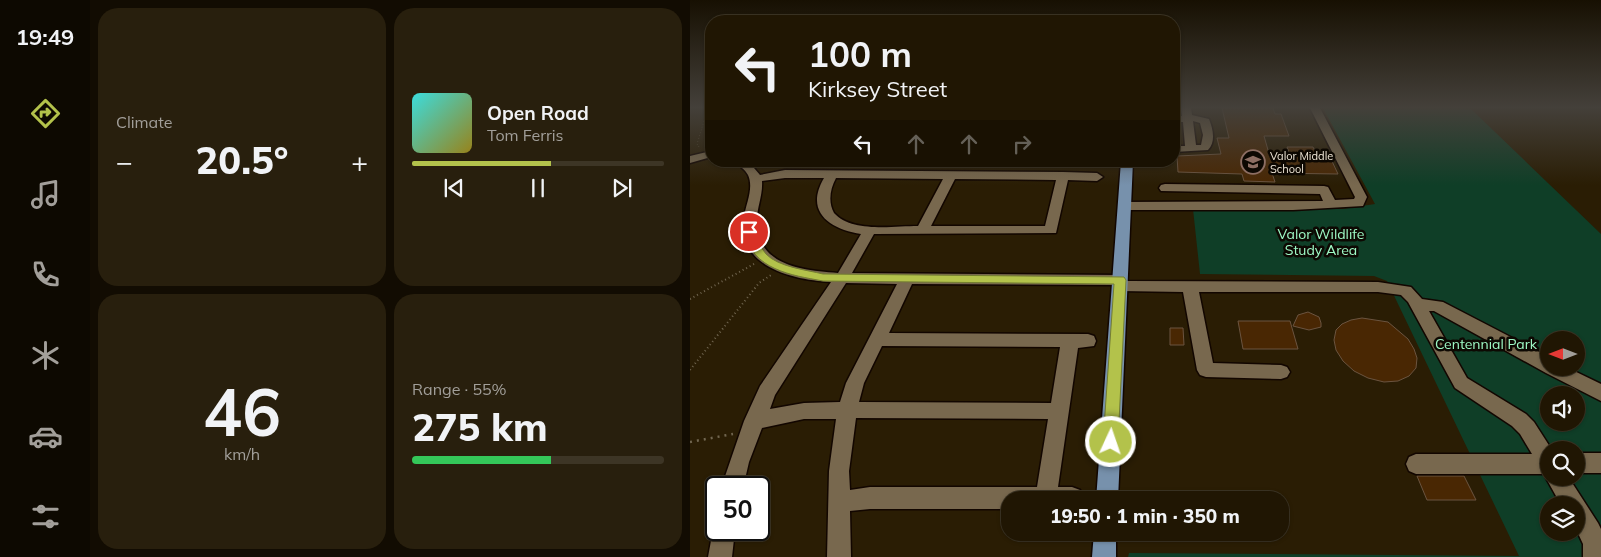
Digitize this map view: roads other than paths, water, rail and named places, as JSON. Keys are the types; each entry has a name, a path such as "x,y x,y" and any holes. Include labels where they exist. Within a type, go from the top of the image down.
{"main road":[{"path":"1108,491 1127,167"},
{"path":"1104,557 1105,541"}],"street":[{"path":"1189,134 1191,149"},
{"path":"1180,149 1204,148 1208,141 1208,134"},
{"path":"1125,206 1331,205 1359,203 1361,198 1328,134"},
{"path":"690,160 705,156"},
{"path":"748,167 752,170 755,179 749,232 751,241 764,259 782,268 823,278 1190,286 1390,288 1406,291 1412,295 1418,304 1454,372 1462,383 1519,420 1527,428 1540,449"},
{"path":"755,179 785,174 1097,176"},
{"path":"833,174 825,184 824,206 828,215 835,223 842,226 870,230 1051,230 1063,176"},
{"path":"922,230 951,175"},
{"path":"1165,188 1324,190 1331,205"},
{"path":"1194,189 1196,205"},
{"path":"735,476 738,462 752,426 782,367 842,278 870,230"},
{"path":"839,557 839,471 847,410 855,383 907,279"},
{"path":"1190,286 1206,370 1281,372"},
{"path":"1418,304 1437,306 1540,361"},
{"path":"877,339 1079,341 1059,411 1047,491"},
{"path":"1568,376 1601,393"},
{"path":"752,426 780,414 804,411 1059,411"},
{"path":"1416,464 1540,463"},
{"path":"1585,463 1601,463"},
{"path":"838,502 870,498 1001,498"},
{"path":"1585,523 1593,536 1597,549 1595,557"},
{"path":"720,557 722,541"}],"place":[{"name":"Valor Middle School","path":"1253,162"}],"park label":[{"name":"Valor Wildlife Study Area","path":"1321,242"},
{"name":"Centennial Park","path":"1486,344"}]}
